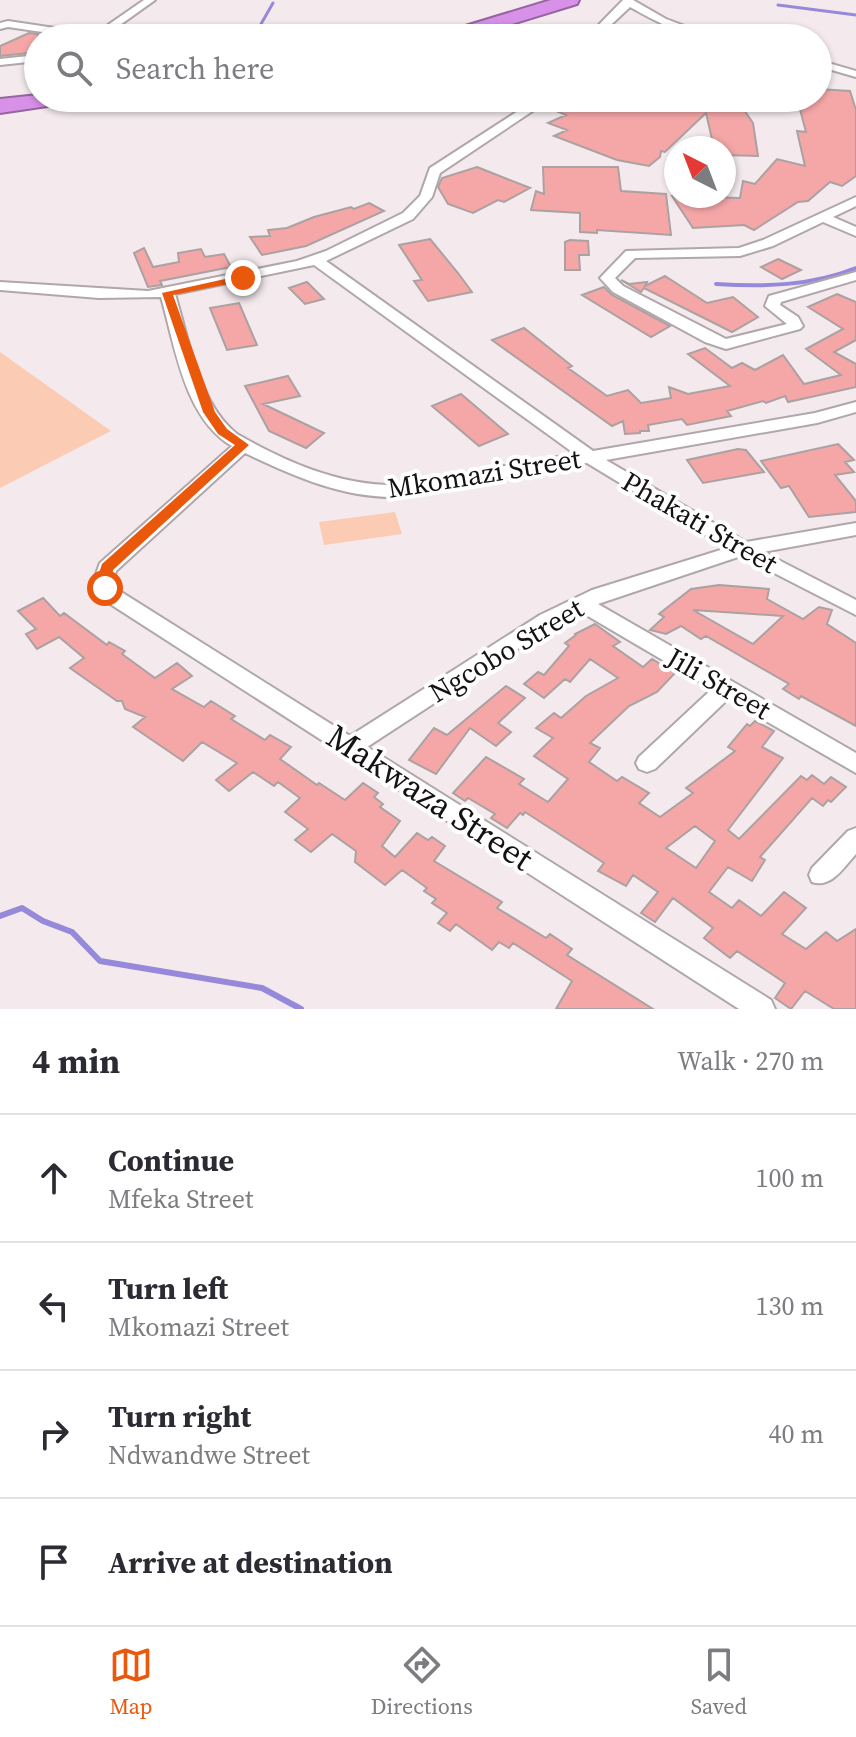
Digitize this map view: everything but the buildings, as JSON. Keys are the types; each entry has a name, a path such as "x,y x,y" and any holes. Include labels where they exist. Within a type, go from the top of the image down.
{"highway":[{"path":"492,24 570,0"},
{"path":"0,106 24,103"}],"street":[{"path":"118,24 150,0"},
{"path":"605,24 628,1 671,24"},
{"path":"4,25 24,27"},
{"path":"0,62 24,59"},
{"path":"832,67 856,74"},
{"path":"0,286 99,294 167,293 316,260 408,216 426,197 434,171 525,112"},
{"path":"856,201 740,252 631,254 607,278 609,283 710,339 733,345 795,326 793,320 772,306 772,301 856,276"},
{"path":"823,217 856,232"},
{"name":"Phakati Street","path":"316,260 588,456 743,549 856,608"},
{"name":"Mkomazi Street","path":"167,293 209,412 222,431 243,445 350,487 393,491 817,418 856,407"},
{"name":"Makwaza Street","path":"243,445 107,568 103,582 111,595 762,1009"},
{"name":"Ngcobo Street","path":"351,746 547,620 582,603 743,549 856,529"},
{"name":"Jili Street","path":"582,603 856,764"},
{"path":"647,763 726,688"},
{"path":"821,875 856,838"}],"shaded area":[{"path":"0,352 111,431 0,488"},
{"path":"395,512 402,534 324,545 319,522"}],"waterway":[{"path":"261,24 273,3"},
{"path":"778,5 856,15"},
{"path":"716,284 787,284 822,279 856,268"},
{"path":"0,916 22,908 43,921 72,932 100,961 262,988 301,1009"}],"route":[{"path":"105,588 103,582 107,568 243,445 222,431 209,412 167,293 243,278"}]}
